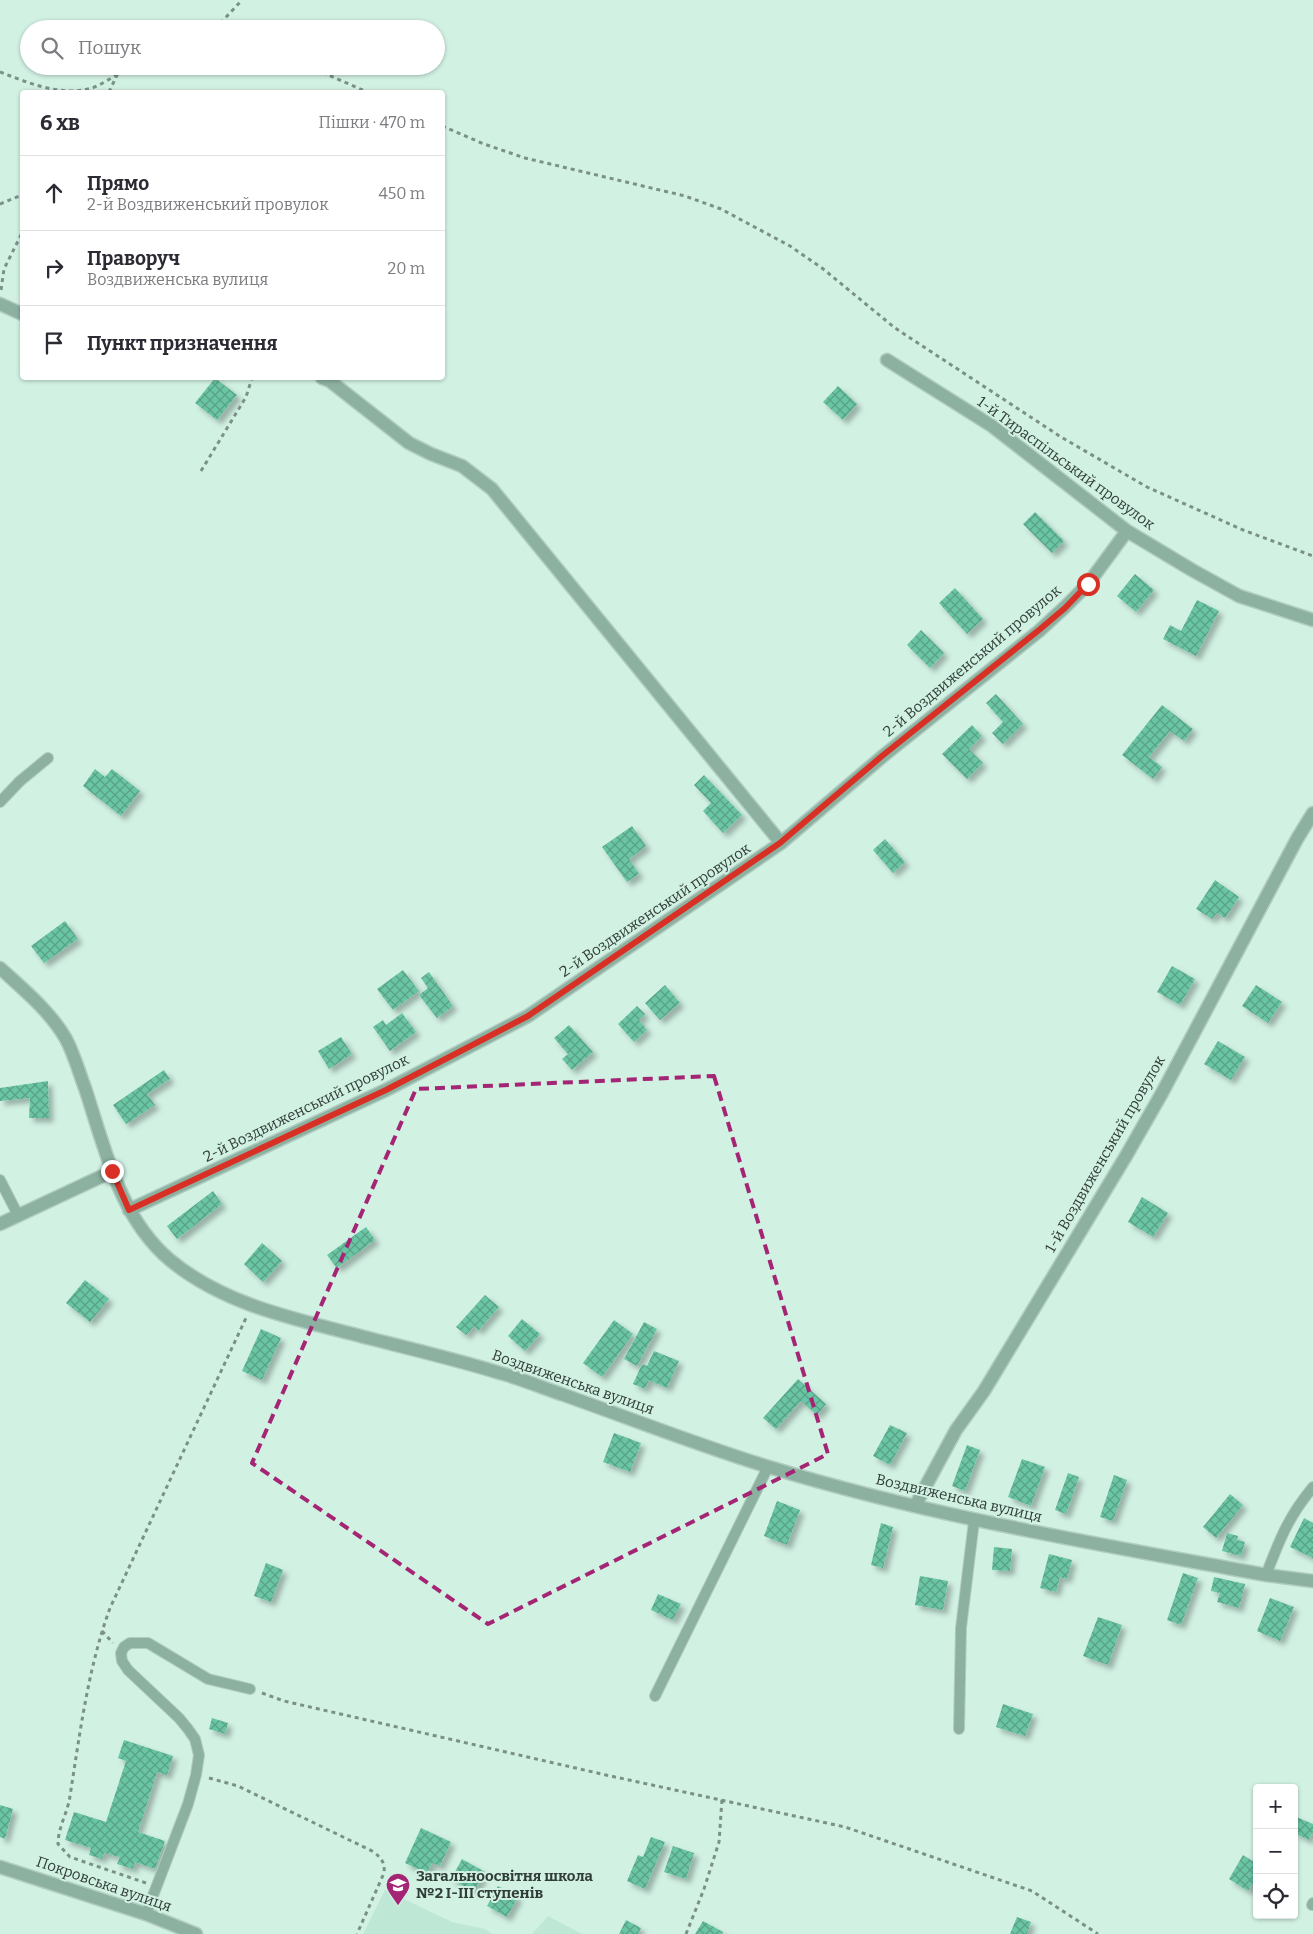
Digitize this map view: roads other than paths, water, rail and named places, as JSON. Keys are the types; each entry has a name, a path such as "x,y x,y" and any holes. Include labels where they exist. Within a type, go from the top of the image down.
{"street":[{"path":"0,304 20,313"},
{"name":"1-й Тираспільський провулок","path":"887,360 992,426 1127,531 1239,596 1313,620"},
{"path":"327,380 409,443 462,466 492,490 780,843"},
{"name":"2-й Воздвиженський провулок","path":"129,1210 386,1090 528,1016 780,843 882,756 1065,608 1088,584 1127,531"},
{"name":"1-й Воздвиженський провулок","path":"915,1506 956,1430 984,1391 1126,1156 1162,1093 1297,839 1313,813"},
{"name":"Воздвиженська вулиця","path":"0,968 38,1003 66,1039 75,1060 112,1171 129,1210 141,1230 172,1262 215,1289 251,1306 293,1319 502,1373 768,1467 915,1506 974,1521 1266,1575 1313,1581"},
{"path":"0,1224 112,1171"},
{"name":"Покровська вулиця","path":"0,1866 146,1914 196,1934"}],"lane":[{"path":"0,802 20,781 48,758"},
{"path":"0,1180 18,1216"},
{"path":"656,1696 768,1467"},
{"path":"1266,1575 1286,1525 1298,1504 1313,1487"},
{"path":"959,1729 961,1628 974,1521"},
{"path":"146,1914 188,1804 199,1755 195,1740 179,1718 128,1670 122,1661 121,1653 124,1647 130,1643 148,1644 208,1679 250,1689"}],"place":[{"name":"Загальноосвітня школа №2 I-III ступенів","path":"398,1906"}]}
